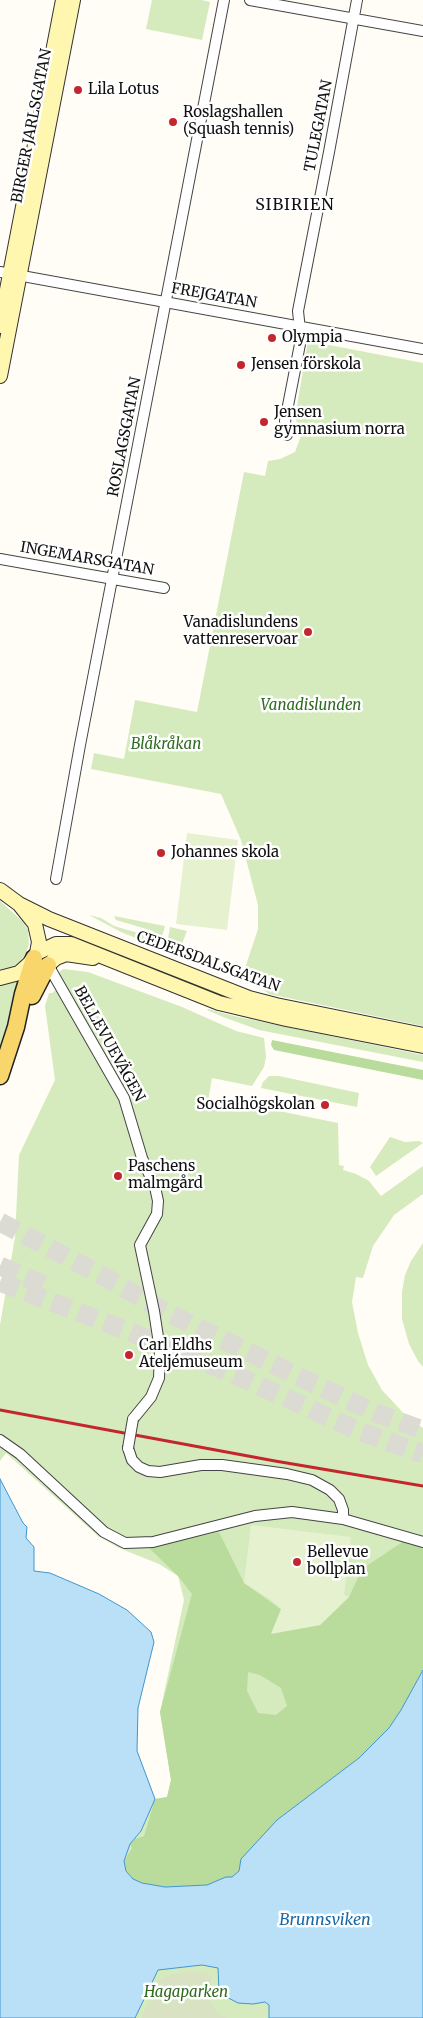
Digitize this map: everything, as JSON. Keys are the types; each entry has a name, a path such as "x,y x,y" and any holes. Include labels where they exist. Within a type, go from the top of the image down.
{"main road":[{"name":"BIRGER JARLSGATAN","path":"0,326 63,0"},
{"name":"BIRGER JARLSGATAN","path":"0,376 10,274 73,0"},
{"path":"0,884 35,924 38,933 40,959 0,1076"},
{"path":"0,890 16,901"},
{"name":"CEDERSDALSGATAN","path":"16,901 49,919 249,998 423,1035"},
{"name":"CEDERSDALSGATAN","path":"0,978 19,972 40,959 56,958 66,954 118,964 195,995 247,1011 423,1046"}],"street":[{"name":"ROSLAGSGATAN","path":"56,879 224,0"},
{"path":"250,0 423,31"},
{"name":"TULEGATAN","path":"287,435 286,421 301,339 298,311 357,0"},
{"name":"FREJGATAN","path":"10,274 423,349"},
{"name":"INGEMARSGATAN","path":"1,559 164,588"},
{"name":"BELLEVUEVÄGEN","path":"40,959 124,1098 142,1158 156,1186 157,1214 140,1245 160,1350 159,1378 156,1388 133,1419 128,1448 132,1460 139,1467 148,1471 160,1472 201,1465 222,1465 287,1474 312,1480 330,1490 339,1498 343,1510 343,1519"},
{"path":"0,1440 20,1454 104,1532 125,1543 153,1542 272,1513 311,1514 343,1519 423,1542"}],"green space":[{"path":"152,0 201,0 210,2 202,40 146,29"},
{"name":"Vanadislunden","path":"308,341 423,363 423,1026 269,994 255,983 242,977 258,929 258,905 241,840 221,794 91,769 94,753 124,759 135,700 197,712 244,472 265,476 268,461 280,459 295,452 302,433 295,418"},
{"path":"187,833 238,840 227,930 176,924"},
{"path":"0,901 22,921 28,930 29,944 24,958 19,964 0,970"},
{"path":"89,915 101,918 114,926 145,935 152,941 153,945 121,932"},
{"path":"114,916 165,926 160,943 153,931 116,920"},
{"path":"170,927 187,931 180,949 176,952 166,950"},
{"path":"63,969 88,972 182,1007 236,1031 264,1038 266,1057 264,1067 252,1086 212,1078 208,1101 268,1114 269,1109 338,1123 339,1165 344,1166 343,1170 369,1181 381,1196 423,1166 423,1194 394,1215 373,1246 363,1278 356,1277 352,1302 358,1333 368,1365 382,1390 408,1418 423,1428 423,1670 277,1820 239,1871 124,1861 130,1844 141,1831 155,1799 167,1797 171,1780 160,1712 184,1600 178,1576 159,1564 119,1548 98,1536 6,1453 0,1461 0,1325 15,1237 19,1155 55,1080 45,1006 49,993 57,989 60,982 59,972"},
{"path":"19,982 20,987 0,1047 0,985"},
{"path":"208,1009 423,1055 423,1062 259,1030 223,1017"},
{"path":"272,1040 423,1070 423,1080 274,1050 271,1045"},
{"path":"269,1076 279,1076 359,1093 357,1107 261,1088 263,1082"},
{"path":"390,1137 405,1142 419,1141 423,1143 376,1176 370,1167"},
{"path":"423,1243 423,1367 409,1344 402,1319 402,1292 405,1275 411,1261"},
{"name":"Bellevue bollplan","path":"251,1525 351,1537 344,1595 349,1597 320,1625 271,1634 281,1609 271,1600 244,1583"},
{"path":"219,1532 244,1583 282,1610 272,1633 320,1625 349,1597 362,1569 404,1541 423,1545 423,1670 401,1710 389,1728 359,1758 277,1820 239,1871 232,1877 226,1877 207,1885 165,1887 142,1883 133,1879 126,1870 124,1861 132,1848 130,1844 135,1839 144,1836 155,1799 167,1797 171,1780 160,1712 192,1594 178,1576 148,1547","holes":["248,1672 260,1675 281,1688 287,1706 276,1715 258,1713 247,1691"]},
{"name":"Hagaparken","path":"202,1965 218,1967 218,1973 253,2004 265,2002 269,2005 269,2018 135,2018 158,1970"},
{"name":"Hagaparken","path":"191,1971 205,1972 212,1977 208,2000 220,2015 228,2018 141,2018 158,1980 171,1974"}],"water":[{"name":"Brunnsviken","path":"0,1479 23,1523 27,1527 26,1538 34,1547 34,1571 50,1573 99,1594 127,1610 151,1632 154,1642 138,1708 137,1751 155,1799 141,1831 130,1844 124,1861 126,1871 133,1879 142,1883 165,1887 207,1885 226,1877 232,1877 239,1871 241,1859 277,1820 359,1758 389,1728 423,1670 423,2018 269,2018 269,2005 265,2002 253,2004 238,2003 219,1993 218,1968 202,1965 158,1970 135,2018 0,2018"}],"tunnel":[{"path":"0,1222 105,1277 160,1309 376,1413 423,1430"},
{"path":"0,1266 49,1287"},
{"path":"0,1282 143,1337 240,1377 359,1431 423,1454"}],"railway":[{"path":"0,1410 275,1461 423,1486"}],"place":[{"name":"Lila Lotus","path":"78,90"},
{"name":"Roslagshallen (Squash tennis)","path":"173,122"},
{"name":"Olympia","path":"272,338"},
{"name":"Jensen förskola","path":"241,365"},
{"name":"Jensen gymnasium norra","path":"264,422"},
{"name":"Vanadislundens vattenreservoar","path":"308,632"},
{"name":"Johannes skola","path":"161,853"},
{"name":"Socialhögskolan","path":"325,1105"},
{"name":"Paschens malmgård","path":"118,1176"},
{"name":"Carl Eldhs Ateljémuseum","path":"129,1355"},
{"name":"Bellevue bollplan","path":"297,1562"}],"district":[{"name":"SIBIRIEN","path":"295,205"}],"park label":[{"name":"Blåkråkan","path":"166,745"}]}
